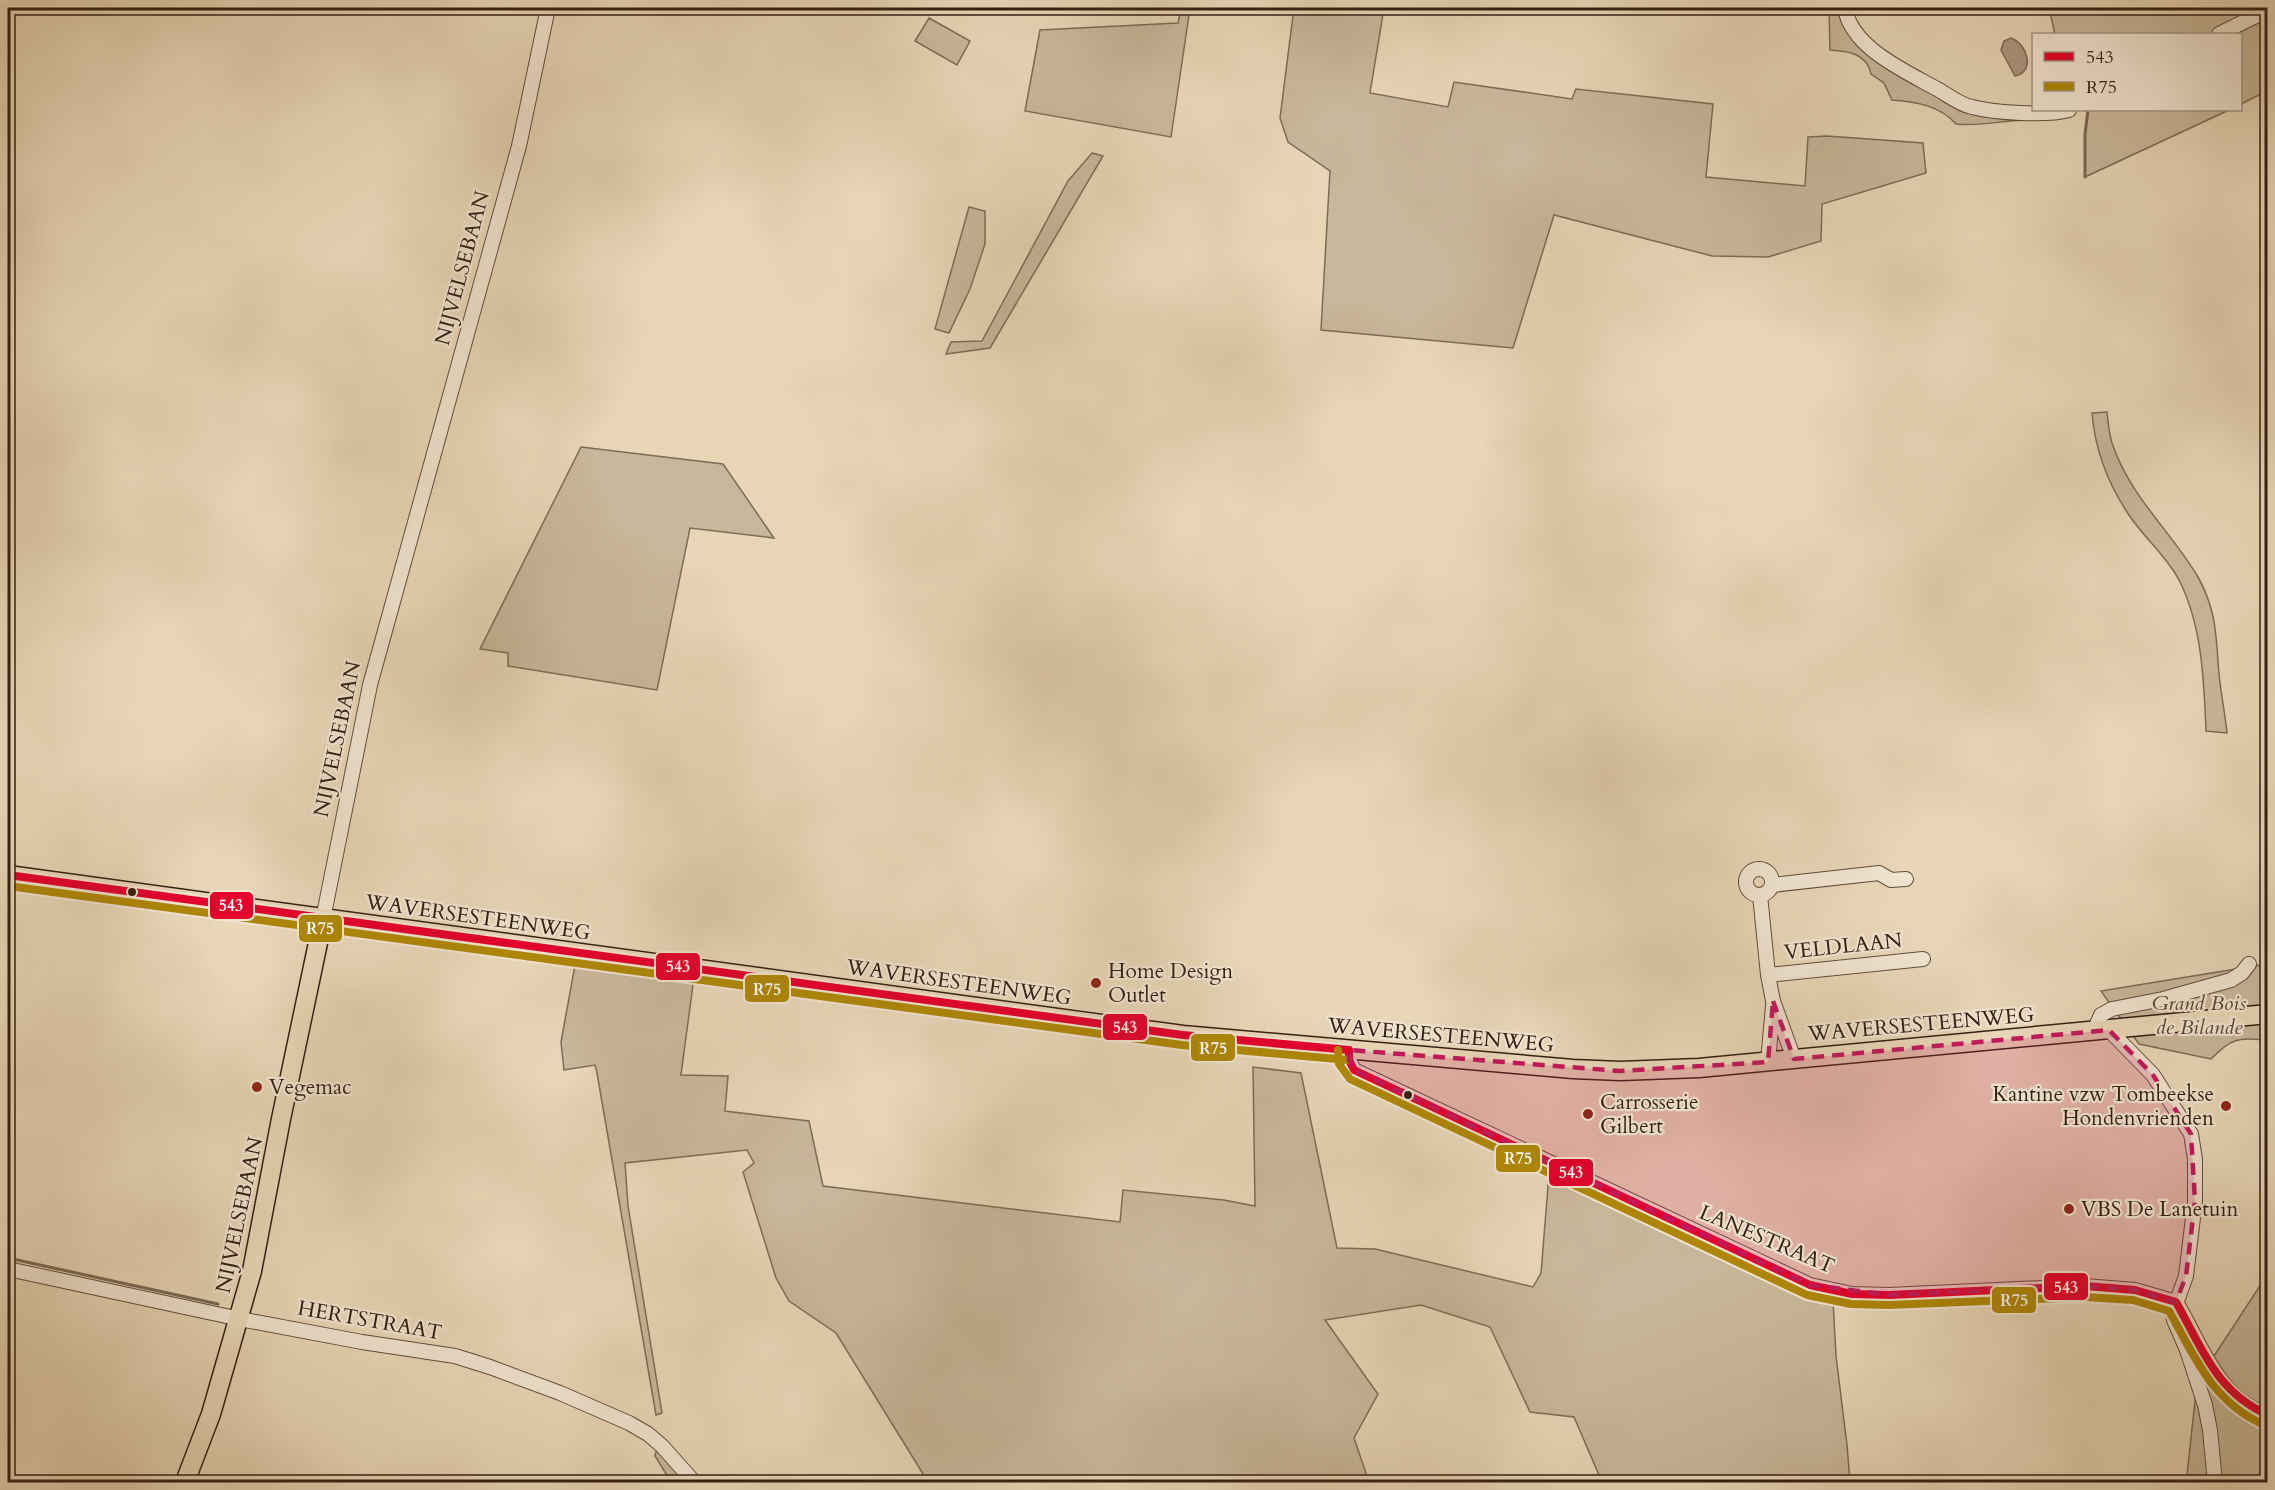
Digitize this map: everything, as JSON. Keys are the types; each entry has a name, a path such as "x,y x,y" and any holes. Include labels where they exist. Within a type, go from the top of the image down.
{"main road":[{"name":"WAVERSESTEENWEG","path":"8,875 1183,1035 1614,1071 1699,1068 1768,1062 2268,1014"},
{"name":"NIJVELSEBAAN","path":"185,1482 211,1414 240,1318 262,1225 281,1119 324,919"}],"street":[{"name":"NIJVELSEBAAN","path":"324,919 370,685 519,146 548,8"},
{"path":"1845,8 1850,26 1870,47 1897,67 1971,107 2029,113 2056,111"},
{"path":"2221,33 2268,10"},
{"name":"VELDLAAN","path":"1772,885 1768,873 1761,869 1752,871 1747,878 1747,886 1752,893 1760,895 1773,1001 1794,1059"},
{"path":"1760,895 1768,892 1772,885 1879,873 1891,880 1906,879"},
{"name":"VELDLAAN","path":"1768,975 1923,959"},
{"path":"2215,1482 2211,1430 2191,1360 2174,1320 2173,1312 2186,1276 2195,1201 2191,1134 2153,1075 2101,1031 2101,1015 2112,1009 2163,999 2231,980 2242,973 2249,964"},
{"name":"VELDLAAN","path":"1768,1062 1773,1001"},
{"name":"LANESTRAAT","path":"1349,1050 1349,1060 1354,1070 1810,1285 1852,1294 1889,1295 2085,1286 2135,1290 2176,1302"},
{"name":"HERTSTRAAT","path":"8,1269 362,1342 443,1354 490,1367 560,1392 629,1423 648,1434 662,1446 694,1482"},
{"path":"2176,1302 2204,1357 2223,1383 2241,1401 2268,1415"}],"highlighted area":[{"path":"1773,1001 1794,1059 2109,1030 2153,1075 2191,1134 2195,1201 2186,1276 2176,1302 2135,1290 2085,1286 1889,1295 1810,1285 1354,1070 1349,1060 1349,1050 1620,1071 1768,1062"}],"green space":[{"path":"1181,8 1190,8 1171,137 1025,111 1040,30 1178,23"},
{"path":"1294,8 1384,8 1370,93 1448,107 1454,82 1572,99 1576,89 1713,104 1706,177 1805,186 1808,137 1827,136 1923,143 1926,173 1822,204 1821,241 1768,257 1712,256 1554,215 1513,348 1321,330 1330,171 1288,142 1280,118"},
{"path":"1829,8 1842,8 1849,30 1952,102 2029,120 1973,125 1956,124 1935,109 1918,103 1892,100 1884,83 1871,74 1869,67 1861,57 1849,52 1830,50"},
{"path":"2049,8 2267,8 2242,30 2267,18 2267,91 2242,104 2242,33 2055,33"},
{"path":"929,18 970,41 957,65 915,41"},
{"path":"2088,111 2227,111 2085,177 2085,134"},
{"path":"1092,153 1103,156 990,348 946,354 951,342 982,341 1068,181"},
{"path":"969,207 985,211 985,244 970,289 949,333 935,329"},
{"path":"2107,412 2112,443 2129,480 2187,560 2209,601 2216,636 2227,733 2206,731 2203,673 2193,615 2187,597 2168,563 2129,515 2104,466 2096,440 2092,413"},
{"path":"581,447 723,464 774,538 690,528 657,690 508,666 508,653 480,649"},
{"name":"Grand Bois de Bilande","path":"2267,964 2267,1040 2236,1040 2225,1046 2211,1059 2139,1044 2101,991"},
{"path":"575,965 694,977 681,1075 728,1076 725,1111 809,1121 823,1186 1120,1222 1123,1190 1224,1200 1255,1206 1253,1067 1301,1073 1337,1248 1375,1249 1533,1287 1541,1273 1549,1174 1620,1205 1647,1213 1833,1300 1836,1356 1850,1482 1602,1482 1574,1417 1530,1412 1490,1327 1421,1305 1325,1320 1378,1394 1354,1438 1369,1482 928,1482 836,1333 789,1301 776,1278 743,1172 754,1163 747,1150 625,1163 628,1206 662,1413 656,1415 595,1065 564,1070 561,1042"},
{"path":"2267,1275 2267,1482 2183,1482 2187,1475 2197,1382"},
{"path":"657,1448 689,1482 671,1482 655,1456"}],"shaded area":[{"path":"2011,38 2021,45 2027,57 2025,69 2015,76 2001,50 2004,41"}],"waterway":[{"path":"2236,33 2246,28"},
{"path":"2085,177 2085,134 2088,111"},
{"path":"8,1258 218,1304"}],"transit line":[{"name":"543","path":"8,875 1183,1035 1349,1050"},
{"name":"R75","path":"8,886 1182,1045 1348,1060"},
{"name":"R75","path":"1338,1050 1339,1064 1350,1079 1807,1295 1851,1304 1889,1305 2085,1297 2133,1300 2169,1311 2197,1361 2218,1391 2231,1404 2264,1425"},
{"name":"543","path":"1349,1050 1349,1060 1354,1070 1810,1285 1852,1294 1889,1295 2085,1286 2135,1290 2176,1302 2203,1352 2223,1381 2235,1394 2268,1415"}],"place":[{"name":"Home Design Outlet","path":"1096,983"},
{"name":"Vegemac","path":"257,1087"},
{"name":"Kantine vzw Tombeekse Hondenvrienden","path":"2226,1106"},
{"name":"Carrosserie Gilbert","path":"1588,1114"},
{"name":"VBS De Lanetuin","path":"2069,1209"}]}
